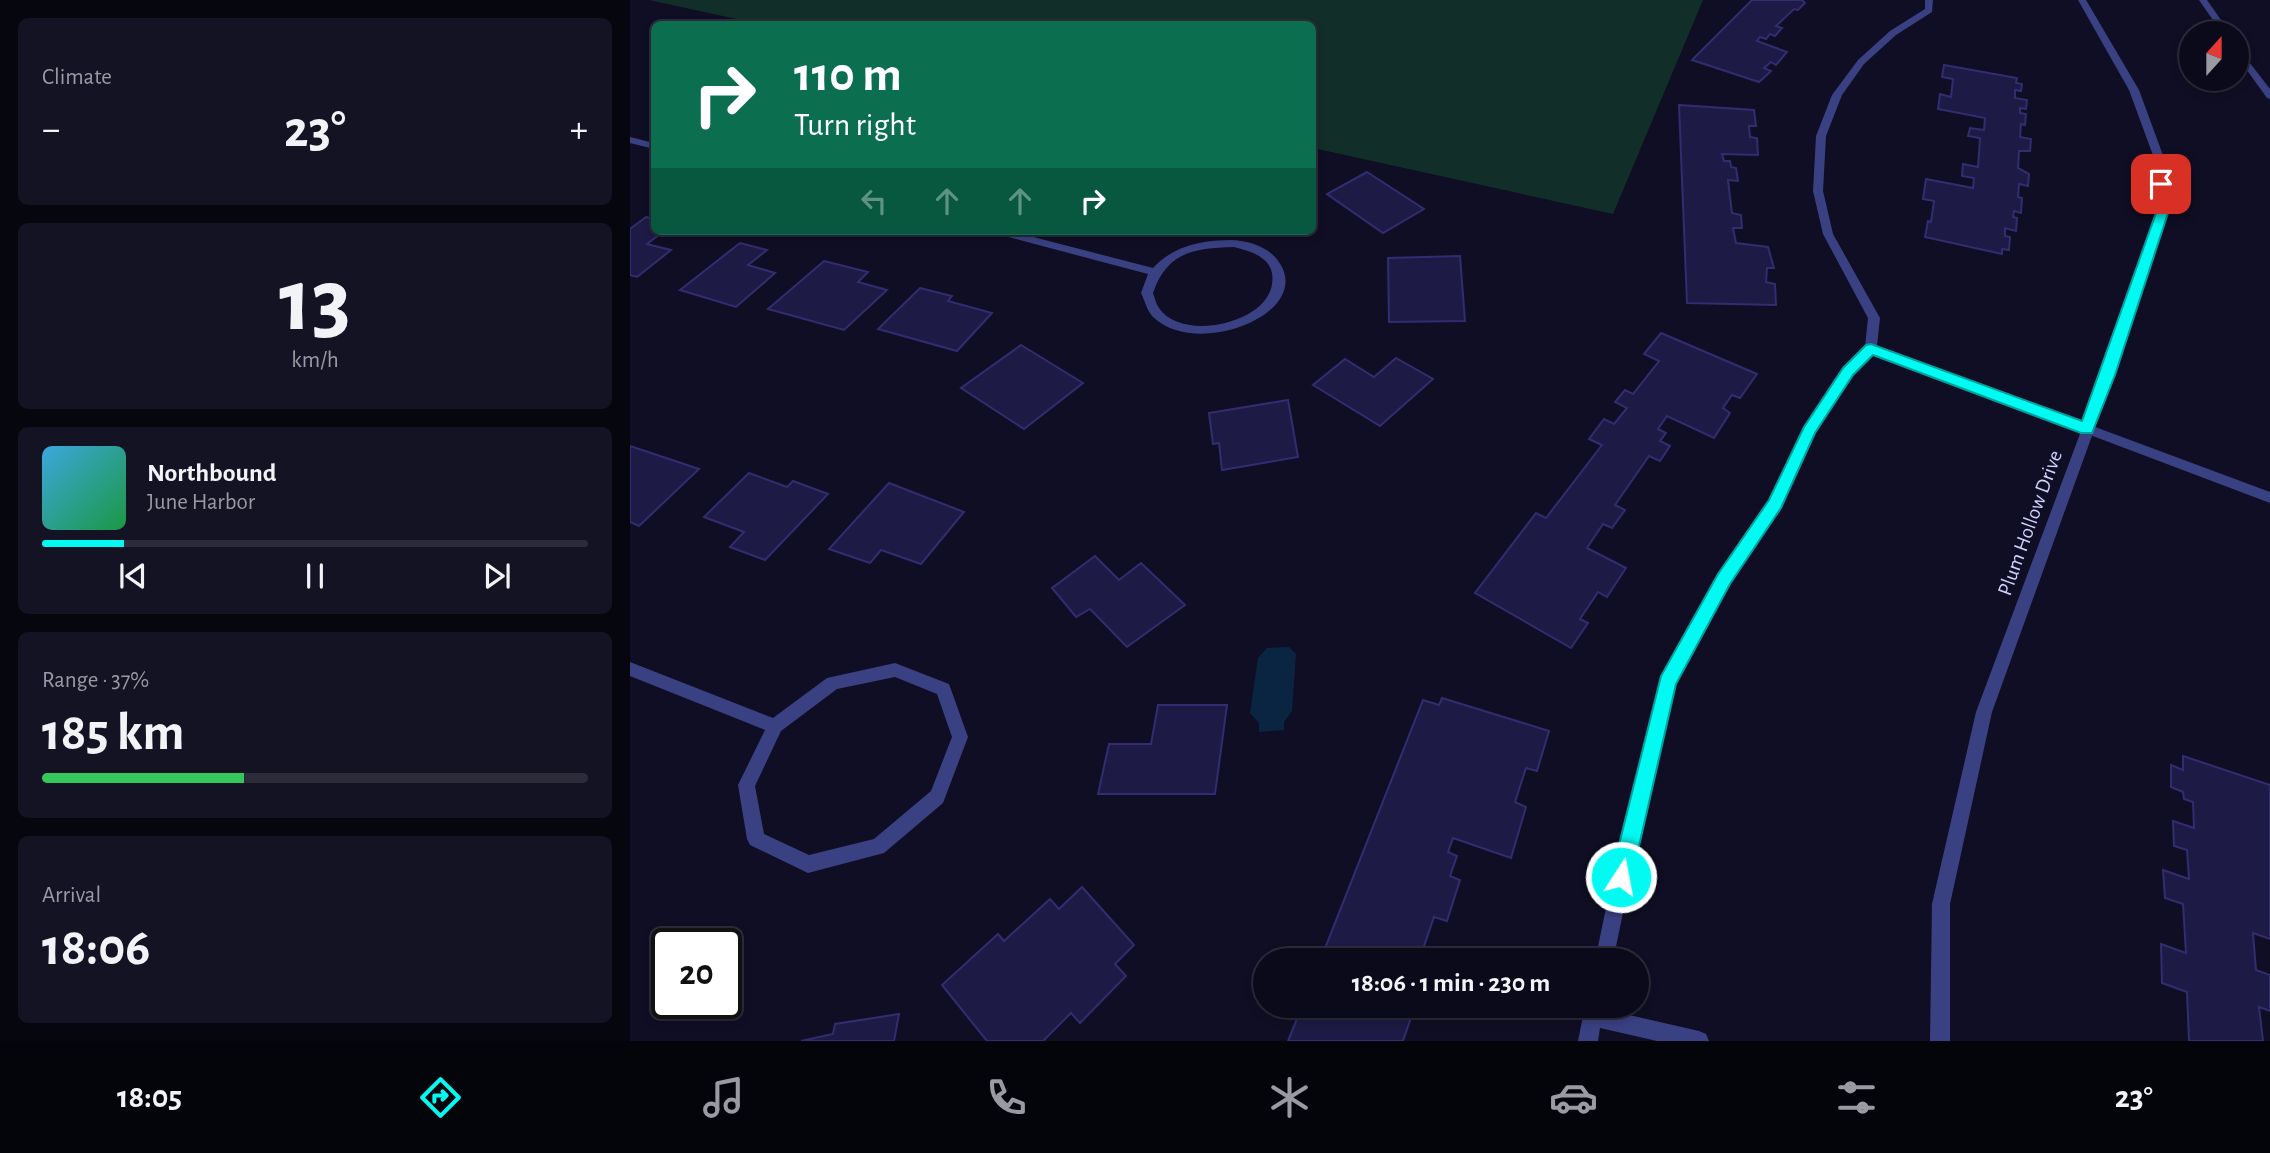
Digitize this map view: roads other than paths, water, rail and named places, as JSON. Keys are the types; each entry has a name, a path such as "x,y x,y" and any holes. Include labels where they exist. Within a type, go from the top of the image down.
{"street":[{"path":"1607,948 1632,826 1668,682 1724,579 1776,504 1809,431 1848,372 1871,348 1874,318 1828,234 1820,202 1818,191 1821,136 1837,95 1861,62 1892,33 1929,10 1930,0"},
{"name":"Plum Hollow Drive","path":"1940,1041 1941,904 1984,712 2108,375 2163,210 2159,158 2134,90 2082,0"},
{"path":"2203,0 2218,21"},
{"path":"2249,66 2270,96"},
{"path":"630,140 651,145"},
{"path":"1012,235 1155,272"},
{"path":"1235,243 1261,251 1278,267 1280,287 1268,307 1242,324 1209,330 1199,329 1178,326 1155,313 1147,293 1155,272 1175,255 1204,244 1235,243"},
{"path":"1871,348 2270,498"},
{"path":"630,669 775,726"},
{"path":"895,670 943,689 960,737 937,797 878,846 808,864 756,839 746,785 775,726 833,683 895,670"},
{"path":"1588,1041 1592,1018"},
{"path":"1618,1018 1699,1041"}],"water":[{"path":"1289,647 1296,654 1292,711 1284,722 1284,730 1259,732 1259,723 1250,713 1258,658 1267,648"}]}
